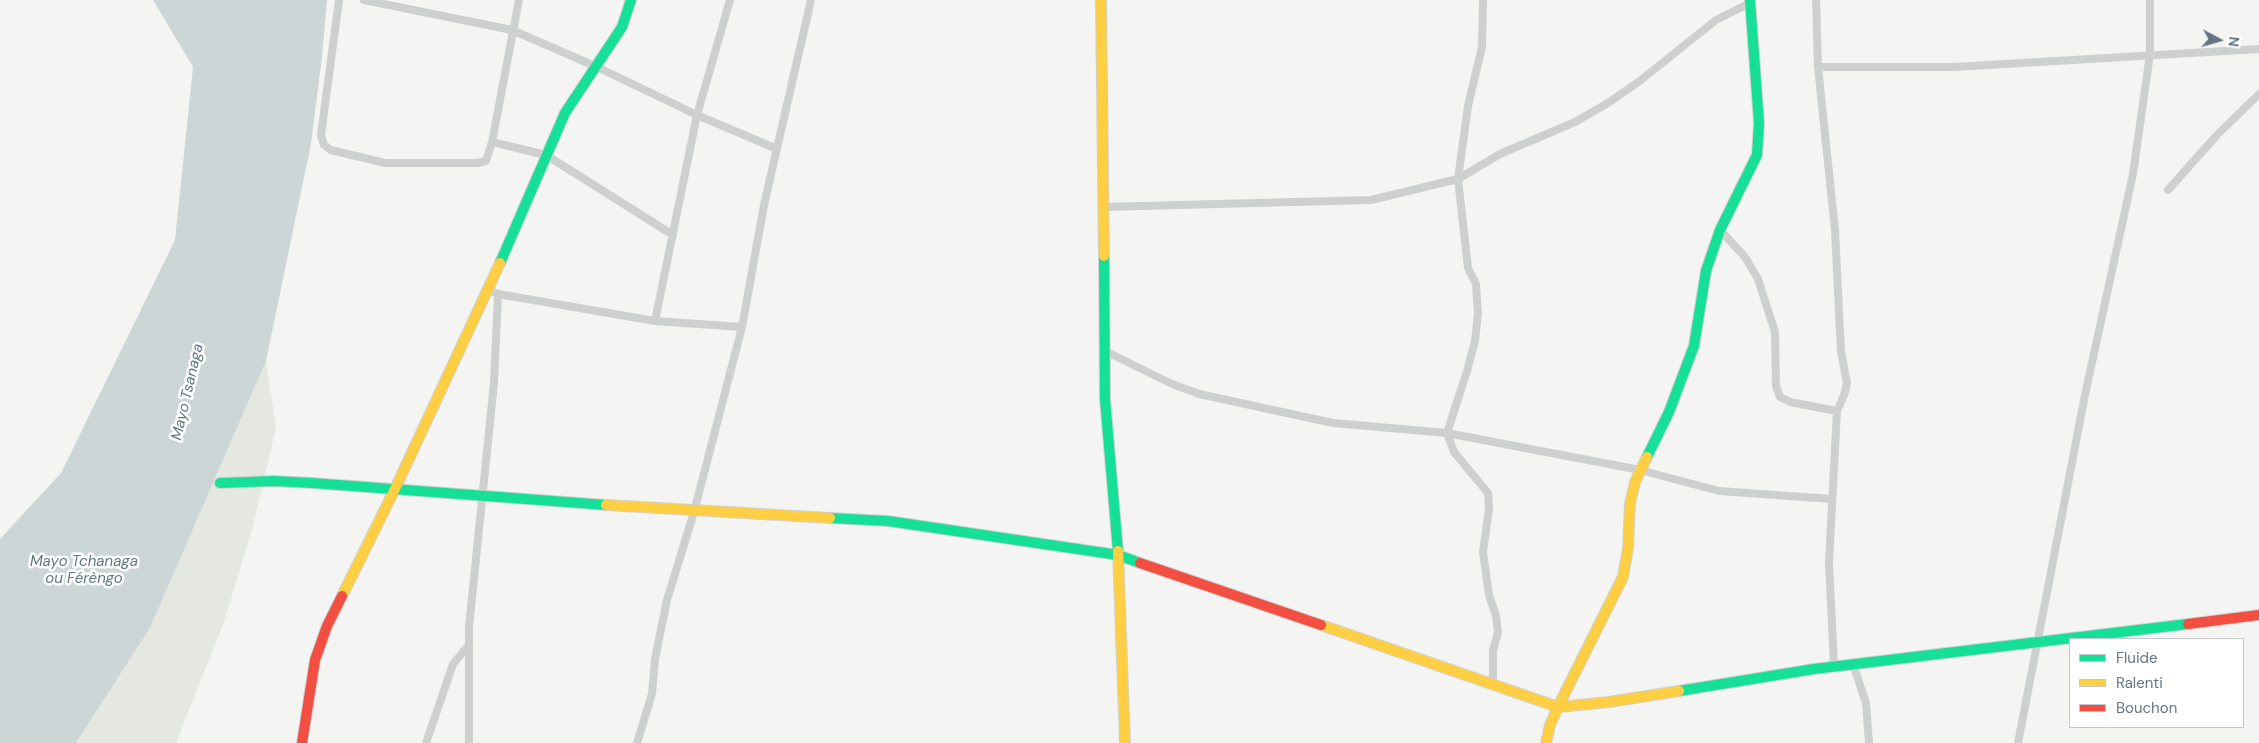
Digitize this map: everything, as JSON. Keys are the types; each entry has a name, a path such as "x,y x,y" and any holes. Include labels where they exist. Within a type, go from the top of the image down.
{"street":[{"path":"340,0 321,135 324,145 331,150 385,163 478,163 486,160 492,142 518,0"},
{"path":"364,0 512,30 598,67 697,116 777,149"},
{"path":"302,743 310,688 320,642 341,594 395,489 488,290 565,113 598,67 625,21 631,0"},
{"path":"655,321 697,116 730,0"},
{"path":"637,743 652,694 655,659 667,600 694,512 742,327 764,205 812,0"},
{"path":"1101,0 1105,399 1118,555 1125,743"},
{"path":"1483,0 1482,47 1468,106 1458,179 1468,268 1476,284 1478,313 1475,341 1447,433 1454,452 1488,493 1489,508 1483,552 1489,595 1498,632 1493,651 1493,685"},
{"path":"1816,0 1818,67 1835,230 1841,352 1847,383 1837,412 1828,562 1834,666"},
{"path":"2018,743 2039,642 2085,395 2132,174 2150,54 2150,0"},
{"path":"1103,207 1371,200 1458,179 1500,154 1575,122 1608,103 1641,80 1716,20 1750,2 1758,142 1757,156 1720,230 1706,271 1694,346 1669,412 1640,470 1630,504 1628,548 1623,577 1558,707 1550,725 1546,743"},
{"path":"1818,67 1954,66 2259,49"},
{"path":"2168,190 2217,135 2259,94"},
{"path":"492,142 546,156 672,235"},
{"path":"1720,230 1745,257 1758,279 1775,332 1776,386 1780,397 1790,402 1837,412"},
{"path":"488,290 498,294 655,321 742,327"},
{"path":"470,743 469,645 481,495 494,383 498,294"},
{"path":"1104,351 1172,384 1199,394 1333,423 1447,433 1640,470 1728,493 1832,500"},
{"path":"220,482 274,481 694,512 888,521 1118,555 1558,707 1609,702 1834,666 2069,638"},
{"path":"2072,638 2259,615"},
{"path":"426,743 453,664 469,645"},
{"path":"1853,664 1866,703 1869,743"}],"shaded area":[{"path":"266,361 276,428 252,530 223,625 176,743 76,743 150,628"}],"water":[{"name":"Mayo Tchanaga ou Férèngo","path":"153,0 327,0 311,144 266,361 150,628 76,743 0,743 0,539 61,473 175,240 193,67"}],"traffic: fast":[{"path":"500,263 565,113 622,27 631,0"},
{"path":"1647,457 1669,412 1694,346 1706,271 1720,230 1757,155 1759,123 1750,0"},
{"path":"1104,256 1105,399 1118,551"},
{"path":"220,483 274,481 312,483 606,505"},
{"path":"830,518 888,521 1118,555 1140,563"},
{"path":"2072,638 2188,624"},
{"path":"1679,691 1814,669 2069,638"}],"traffic: slow":[{"path":"1101,0 1104,256"},
{"path":"342,596 395,489 500,263"},
{"path":"1546,743 1550,725 1558,707 1623,577 1628,548 1630,504 1635,482 1647,457"},
{"path":"606,505 830,518"},
{"path":"1118,551 1125,743"},
{"path":"1321,625 1558,707 1609,702 1679,691"}],"traffic: jam":[{"path":"1140,563 1321,625"},
{"path":"302,743 315,660 327,626 342,596"},
{"path":"2188,624 2259,615"}],"water label":[{"name":"Mayo Tsanaga","path":"188,392"}]}
